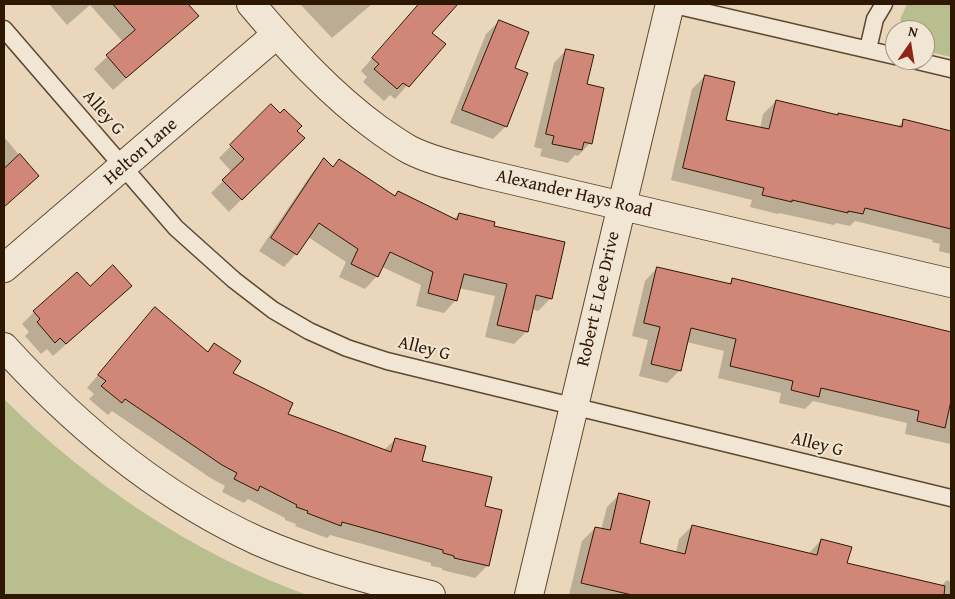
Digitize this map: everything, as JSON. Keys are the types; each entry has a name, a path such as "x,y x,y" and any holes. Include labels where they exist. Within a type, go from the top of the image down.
{"street":[{"name":"Alexander Hays Road","path":"251,4 334,93 354,110 410,150 434,160 486,174 951,283"},
{"name":"Robert E Lee Drive","path":"529,595 670,4"},
{"name":"Helton Lane","path":"4,268 277,34"},
{"path":"4,347 32,378 73,418 105,445 143,474 218,522 258,541 301,558 386,584 431,595"}],"lane":[{"path":"670,4 885,53"},
{"path":"868,49 875,19 884,4"},
{"name":"Alley G","path":"4,29 176,228 234,280 273,310 310,331 347,348 387,361 951,498"},
{"path":"935,65 951,69"}],"green space":[{"path":"907,4 951,4 951,57 935,53 935,20 901,20"},
{"path":"4,399 72,460 145,514 223,559 307,595 4,595"}],"building":[{"path":"113,4 188,4 199,16 126,78 106,55 135,30"},
{"path":"419,4 458,4 432,33 446,44 409,87 403,83 397,89 374,69 379,64 372,58"},
{"path":"499,20 529,32 515,68 528,73 507,127 462,110"},
{"path":"566,49 594,55 587,84 604,88 592,144 584,142 582,150 552,144 554,136 546,134"},
{"path":"705,75 735,82 726,120 769,129 776,100 838,115 838,113 902,127 903,119 951,131 951,229 865,208 863,214 848,211 848,213 792,200 792,202 762,195 764,188 683,168"},
{"path":"271,104 280,113 284,109 302,126 297,131 305,138 242,200 222,180 244,159 230,145"},
{"path":"20,154 39,176 4,207 4,169"},
{"path":"324,158 333,167 339,159 395,196 398,191 457,220 459,213 495,222 494,226 565,242 552,299 536,295 528,332 497,325 507,284 464,274 457,301 428,293 433,272 390,252 378,277 351,264 358,249 319,223 297,255 271,238"},
{"path":"113,265 132,286 66,344 60,338 55,343 37,322 40,319 33,311 77,272 90,286"},
{"path":"657,267 731,284 732,278 951,332 951,401 945,428 917,421 919,411 821,388 819,397 791,390 793,381 730,366 736,339 691,328 681,371 651,364 660,327 644,323"},
{"path":"155,307 208,352 214,343 241,361 233,373 293,403 288,414 391,452 395,438 426,446 422,461 492,477 485,506 502,510 489,566 454,558 454,556 443,553 443,550 342,522 341,526 307,513 308,511 296,507 297,505 260,486 258,491 234,479 237,473 222,465 125,399 122,403 101,386 106,381 98,375"},
{"path":"619,493 650,501 640,543 685,554 692,525 817,555 821,539 852,547 847,563 945,586 944,595 632,595 581,583 595,527 610,530"}]}
